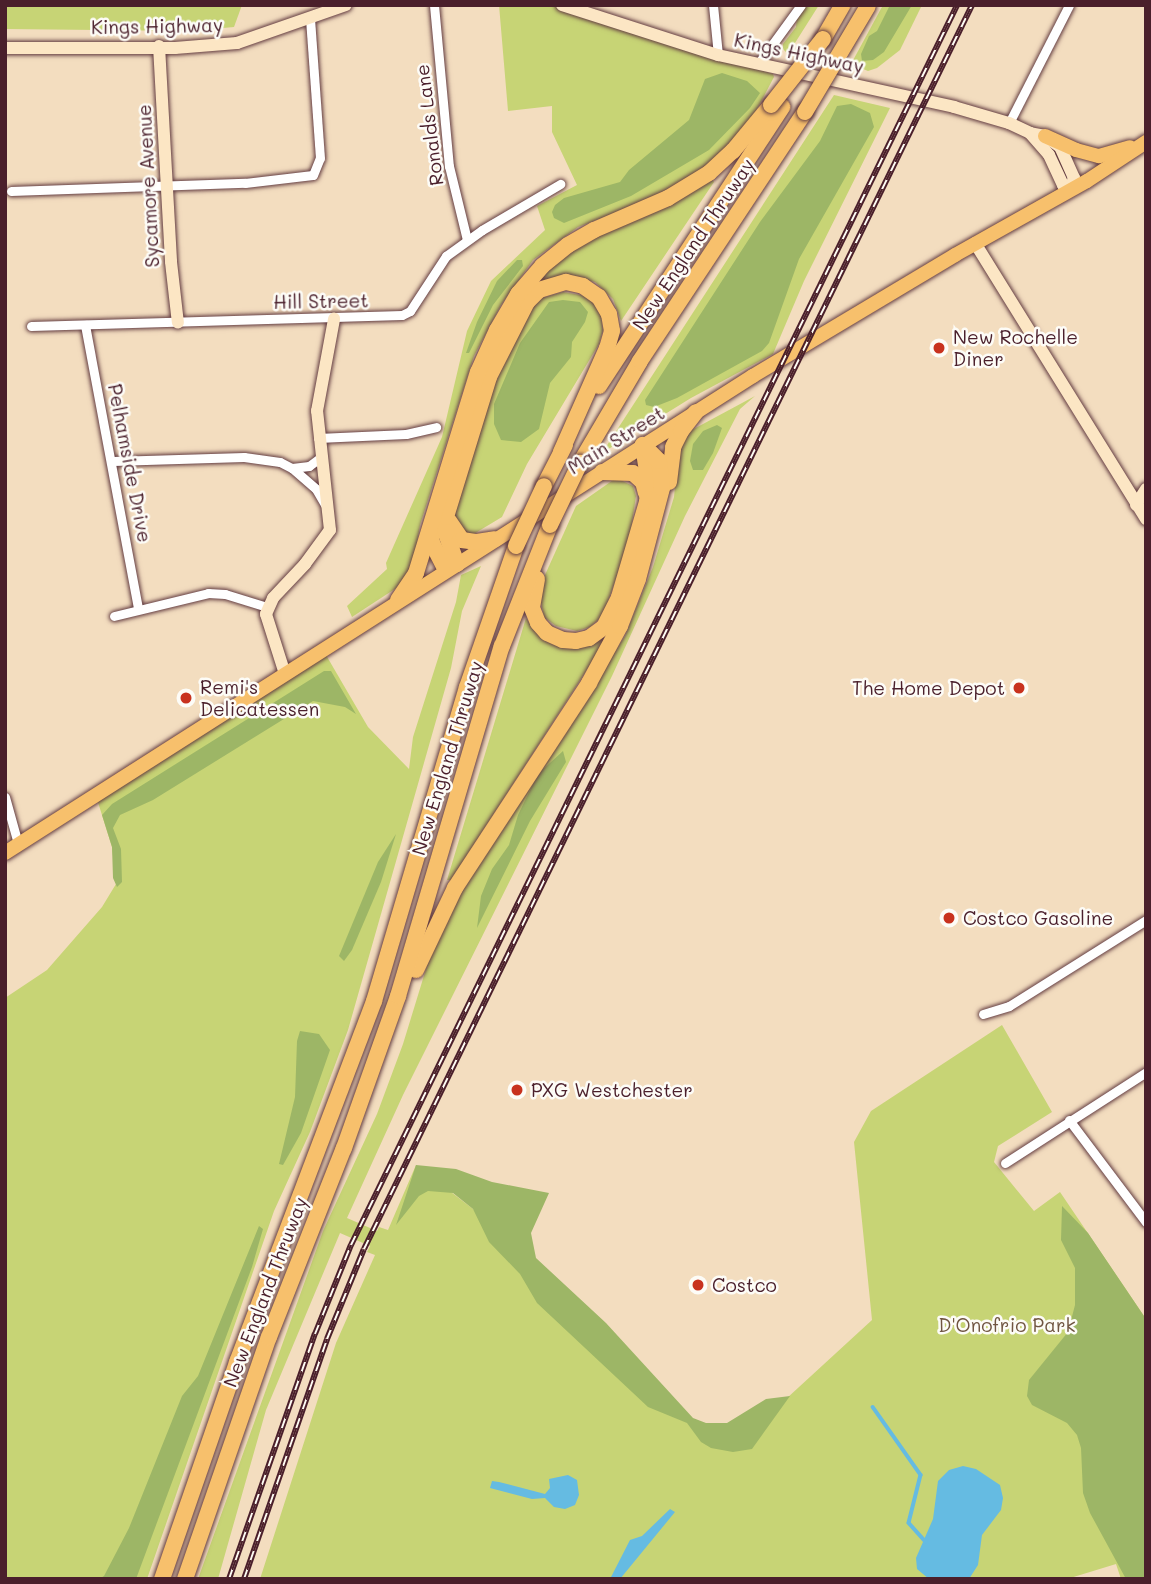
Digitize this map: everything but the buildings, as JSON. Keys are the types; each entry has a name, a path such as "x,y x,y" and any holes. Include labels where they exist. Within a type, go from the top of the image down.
{"highway":[{"path":"398,600 416,573 478,372 497,330 530,279 555,254 580,237 668,198 709,173 777,106 843,5"},
{"name":"New England Thruway","path":"185,1579 246,1401 358,1111 410,957 502,646 548,530 580,463 640,361 805,112 868,6"},
{"name":"New England Thruway","path":"162,1579 237,1362 311,1173 382,975 467,687 516,546 561,452 624,346 777,106"},
{"path":"451,567 446,533 449,506 482,397 508,335 533,295 552,285 566,282 583,286 599,297 609,314 611,331 607,348 561,452"},
{"path":"646,554 668,495 673,447 681,431 696,412"},
{"path":"548,530 543,563 531,601 534,616 542,628 558,639 583,640 600,631 611,615 647,502 648,478 643,445"},
{"path":"358,1111 446,902 603,660 631,602 662,494 663,477 656,456 643,445"},
{"path":"602,471 624,471 636,476 645,487 647,502"},
{"path":"449,506 449,524 458,537 477,542 495,539"},
{"path":"432,516 431,539 451,567"}],"main road":[{"path":"1045,136 1076,150 1099,156 1145,142"},
{"name":"Main Street","path":"5,853 643,445 975,243 1070,190 1145,142"}],"street":[{"name":"Kings Highway","path":"5,48 237,43 346,5"},
{"name":"Ronalds Lane","path":"434,5 449,166 467,240"},
{"name":"Kings Highway","path":"562,5 718,55 941,104 1045,136"},
{"path":"713,5 718,55"},
{"path":"758,64 801,5"},
{"path":"1009,123 1069,5"},
{"path":"11,191 167,187 313,176 320,158 310,18"},
{"name":"Sycamore Avenue","path":"159,46 178,323"},
{"name":"Kings Highway","path":"1030,133 1049,155 1063,185 1070,190"},
{"path":"1045,136 1060,147 1069,165 1074,178 1070,190"},
{"name":"Hill Street","path":"31,326 402,316 410,311 446,256 467,240 561,184"},
{"path":"975,243 1146,519"},
{"path":"285,674 267,623 267,607 323,543 330,530 317,411 334,319"},
{"name":"Pelhamside Drive","path":"85,326 113,461 138,608"},
{"path":"318,438 406,434 436,427"},
{"path":"113,461 244,457 280,462 292,468 316,489 330,514"},
{"path":"292,468 309,466 321,457"},
{"path":"1136,505 1146,489"},
{"path":"114,616 208,593 225,594 267,607"},
{"path":"5,797 17,840 22,842"},
{"path":"983,1014 1009,1006 1146,920"},
{"path":"1005,1163 1146,1072"},
{"path":"1069,1120 1146,1222"}],"green space":[{"path":"5,5 242,5 234,27 190,31 5,29"},
{"path":"499,5 550,5 773,74 774,77 747,128 702,171 644,202 578,227 533,260 501,305 474,356 420,525 413,569 404,583 352,617 347,606 387,569 386,563 442,437 467,331 491,281 545,230 537,206 577,185 552,132 552,106 508,111"},
{"path":"804,5 819,5 788,54 783,49 783,44 796,27 797,17"},
{"path":"883,5 922,5 900,50 877,68 868,71 851,64"},
{"path":"890,5 912,5 884,52 873,60 862,61 861,54 869,36 877,31"},
{"path":"722,73 747,81 760,93 750,108 709,150 631,196 564,223 554,218 552,212 555,205 564,198 620,182 629,170 689,120 705,79"},
{"path":"834,95 890,108 804,281 773,354 691,398 602,453"},
{"path":"851,104 870,113 874,127 799,259 769,343 762,351 677,398 654,407 646,405 645,400 760,222 820,141 837,106"},
{"path":"712,179 714,182 621,321 613,299 595,282 565,275 534,284 549,267 587,236"},
{"path":"517,260 522,260 523,266 493,305 469,353 466,353 477,322 497,281"},
{"path":"563,292 586,296 600,310 603,330 599,344 527,464 502,517 472,535 462,533 455,525 455,511 497,369 538,299"},
{"path":"549,302 580,302 588,312 572,342 571,357 550,383 539,429 521,442 501,440 494,424 494,404 520,343"},
{"name":"D'Onofrio Park","path":"755,396 740,409 685,516 612,676 403,1095 347,1218 377,1231 379,1227 388,1230 416,1165 473,1209 710,1436 738,1443 872,1320 854,1142 871,1111 1002,1025 1052,1112 998,1146 994,1162 1034,1211 1060,1192 1146,1319 1146,1579 1121,1579 1116,1564 1067,1579 260,1579 336,1343 375,1255 367,1252 370,1246 340,1233 266,1410 218,1579 198,1579 323,1231 377,1114 403,1044 434,943 455,902 625,636 653,567 674,497 679,445 690,431"},
{"path":"717,425 722,428 713,453 703,470 693,470 690,461 693,444 703,431"},
{"path":"616,478 633,486 636,496 629,542 607,604 601,617 590,627 577,631 556,626 544,617 540,597 545,575 576,506"},
{"path":"481,566 462,611 451,668 348,1030 310,1132 274,1211 147,1579 5,1579 5,998 47,970 102,907 116,884 112,847 96,796 326,655 368,727 409,769 413,737 456,602 461,575"},
{"path":"526,618 535,631 606,640 451,880 447,880"},
{"path":"324,671 331,671 356,714 345,707 313,701 153,800 120,815 113,828 121,849 122,882 117,887 113,878 112,847 102,815 112,804"},
{"path":"563,751 566,762 530,821 477,928 481,896 492,869 509,845 518,815 538,774"},
{"path":"396,834 381,882 352,950 344,961 339,956 378,862"},
{"path":"300,1031 319,1034 330,1050 301,1133 283,1165 279,1164 295,1097 297,1041"},
{"path":"416,1165 456,1169 492,1182 549,1193 531,1233 536,1258 606,1323 693,1418 706,1423 727,1423 766,1399 790,1396 752,1449 733,1452 711,1448 701,1442 687,1423 648,1407 537,1303 520,1274 489,1242 473,1209 453,1193 428,1191 419,1196 396,1225"},
{"path":"1062,1206 1088,1233 1146,1319 1146,1579 1126,1579 1090,1513 1083,1493 1081,1448 1077,1435 1067,1423 1032,1405 1027,1396 1029,1380 1068,1332 1075,1305 1075,1268 1061,1240"},
{"path":"259,1226 263,1229 252,1267 136,1579 99,1579 104,1576 129,1528 182,1396 198,1376"}],"water":[{"path":"963,1466 976,1469 1000,1485 1003,1498 1001,1510 982,1535 978,1565 969,1579 929,1579 917,1569 916,1558 933,1519 938,1481 949,1470"},
{"path":"568,1475 577,1480 579,1495 575,1505 565,1509 554,1507 545,1498 532,1499 490,1488 492,1481 545,1494 550,1488 549,1479"},
{"path":"670,1509 675,1512 620,1579 610,1579 630,1540 642,1536"}],"waterway":[{"path":"873,1407 921,1475 909,1523 926,1542"}],"railway":[{"path":"229,1579 315,1334 351,1245 957,5"},
{"path":"244,1579 327,1339 364,1249 972,5"}],"place":[{"name":"New Rochelle Diner","path":"939,348"},
{"name":"The Home Depot","path":"1019,688"},
{"name":"Remi's Delicatessen","path":"186,698"},
{"name":"Costco Gasoline","path":"949,918"},
{"name":"PXG Westchester","path":"517,1090"},
{"name":"Costco","path":"698,1285"}]}
